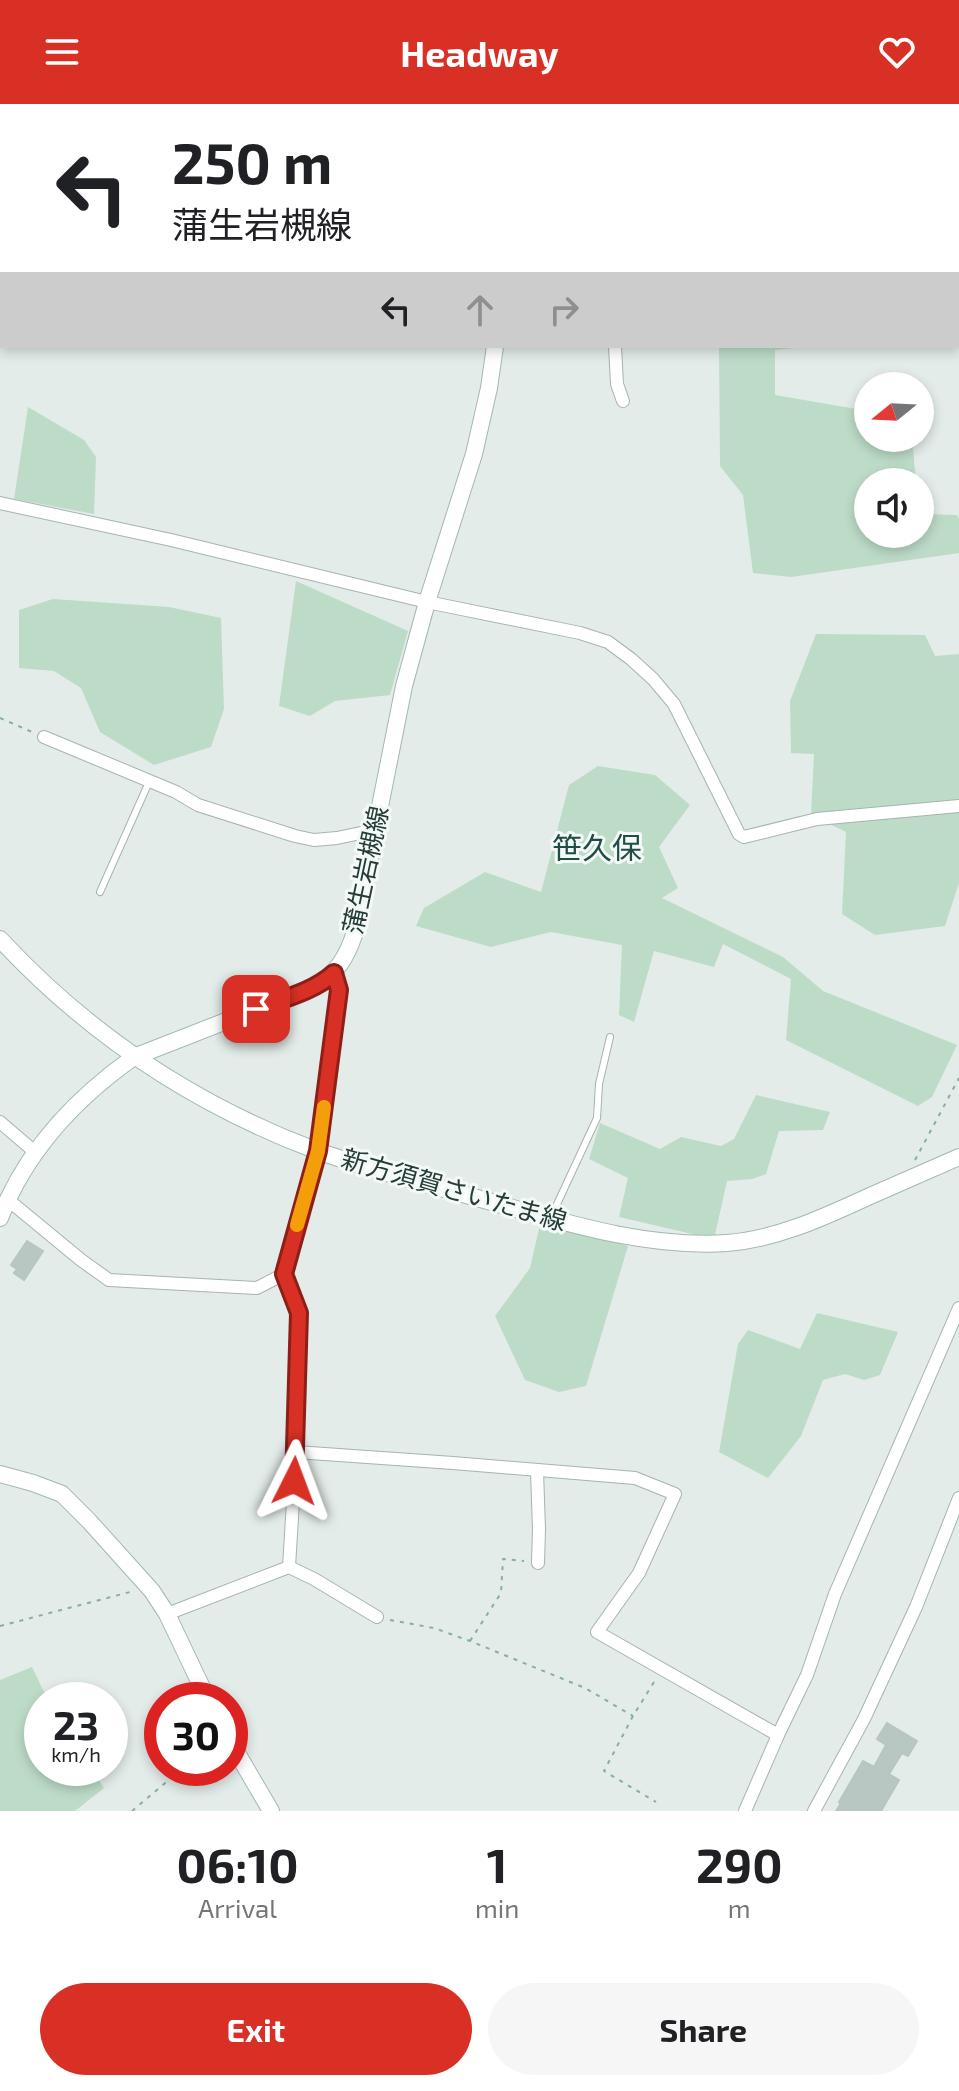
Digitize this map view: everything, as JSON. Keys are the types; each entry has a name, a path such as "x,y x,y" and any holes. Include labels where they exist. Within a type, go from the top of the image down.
{"main road":[{"name":"蒲生岩槻線","path":"334,973 343,962 355,932 404,686 474,454 495,348"},
{"name":"新方須賀さいたま線","path":"0,939 78,1015 134,1057 209,1103 318,1151 573,1225 655,1241 728,1243 792,1229 959,1157"},
{"path":"0,1218 7,1199 35,1152 71,1111 113,1072 134,1057 313,987 334,973"},
{"path":"0,1474 62,1494 89,1521 149,1587 167,1614 199,1682"},
{"path":"248,1772 271,1811"}],"street":[{"path":"615,348 617,384 623,401"},
{"path":"0,503 171,540 427,602 580,633 608,642 653,679 674,704 739,834 744,837 817,819 959,806"},
{"path":"44,737 176,792 198,805 295,836 314,840 375,830"},
{"path":"289,1567 296,1452 299,1313 284,1274 318,1151 339,990 334,973"},
{"path":"0,1122 35,1152"},
{"path":"7,1199 109,1280 257,1288 284,1274"},
{"path":"745,1811 807,1675 835,1594 959,1308"},
{"path":"296,1452 635,1478 675,1494 639,1573 597,1632 778,1735"},
{"path":"537,1471 538,1563"},
{"path":"814,1811 864,1719 916,1607 959,1498"},
{"path":"167,1614 289,1567 377,1617"}],"lane":[{"path":"100,892 149,781"},
{"path":"550,1218 597,1118 599,1084 610,1037"}],"path":[{"path":"0,718 44,737"},
{"path":"902,1182 959,1078"},
{"path":"470,1641 501,1593 503,1559 538,1563"},
{"path":"0,1626 149,1587"},
{"path":"377,1617 434,1628 470,1641 585,1688 633,1716"},
{"path":"656,1802 604,1771 662,1670"},
{"path":"132,1811 162,1786"}],"green space":[{"path":"719,348 794,348 775,350 775,395 854,409 854,452 913,452 915,468 854,468 854,548 934,548 934,514 957,515 959,553 791,577 753,573 743,495 720,466"},
{"path":"28,407 84,440 96,457 94,514 14,499"},
{"path":"296,581 408,631 390,695 335,701 310,716 279,706"},
{"path":"53,599 169,607 221,618 224,709 211,747 154,765 100,732 81,688 54,671 19,668 19,610"},
{"path":"816,634 925,635 935,656 959,654 959,883 945,926 875,935 842,914 846,832 811,815 814,754 791,753 790,701"},
{"path":"598,766 655,775 690,805 659,847 678,888 662,898 783,957 823,991 957,1045 932,1097 918,1106 786,1040 791,979 723,944 714,967 654,951 634,1022 619,1015 622,945 551,932 491,947 416,926 424,908 485,872 541,892 569,785"},
{"path":"756,1095 830,1112 823,1130 779,1131 766,1174 752,1179 727,1181 714,1239 619,1217 628,1178 589,1159 600,1123 660,1149 681,1137 721,1146 734,1139"},
{"path":"541,1220 628,1246 586,1386 559,1392 525,1380 495,1316 530,1268"},
{"path":"817,1313 898,1332 880,1375 864,1380 845,1374 823,1380 801,1436 768,1478 719,1452 738,1344 748,1330 800,1349"},
{"path":"32,1667 39,1682 24,1682 24,1786 104,1788 75,1811 0,1811 0,1680"}],"building":[{"path":"27,1241 43,1251 24,1280 14,1273 17,1269 11,1265"},
{"path":"887,1723 917,1741 908,1756 902,1753 889,1774 899,1780 881,1811 836,1811 863,1761 874,1767 886,1745 877,1739"}],"slow traffic":[{"path":"297,1225 318,1151 324,1107"}],"district":[{"name":"笹久保","path":"597,849"}],"route":[{"path":"256,1009 313,987 334,973 339,990 318,1151 284,1274 299,1313 294,1481"}]}
